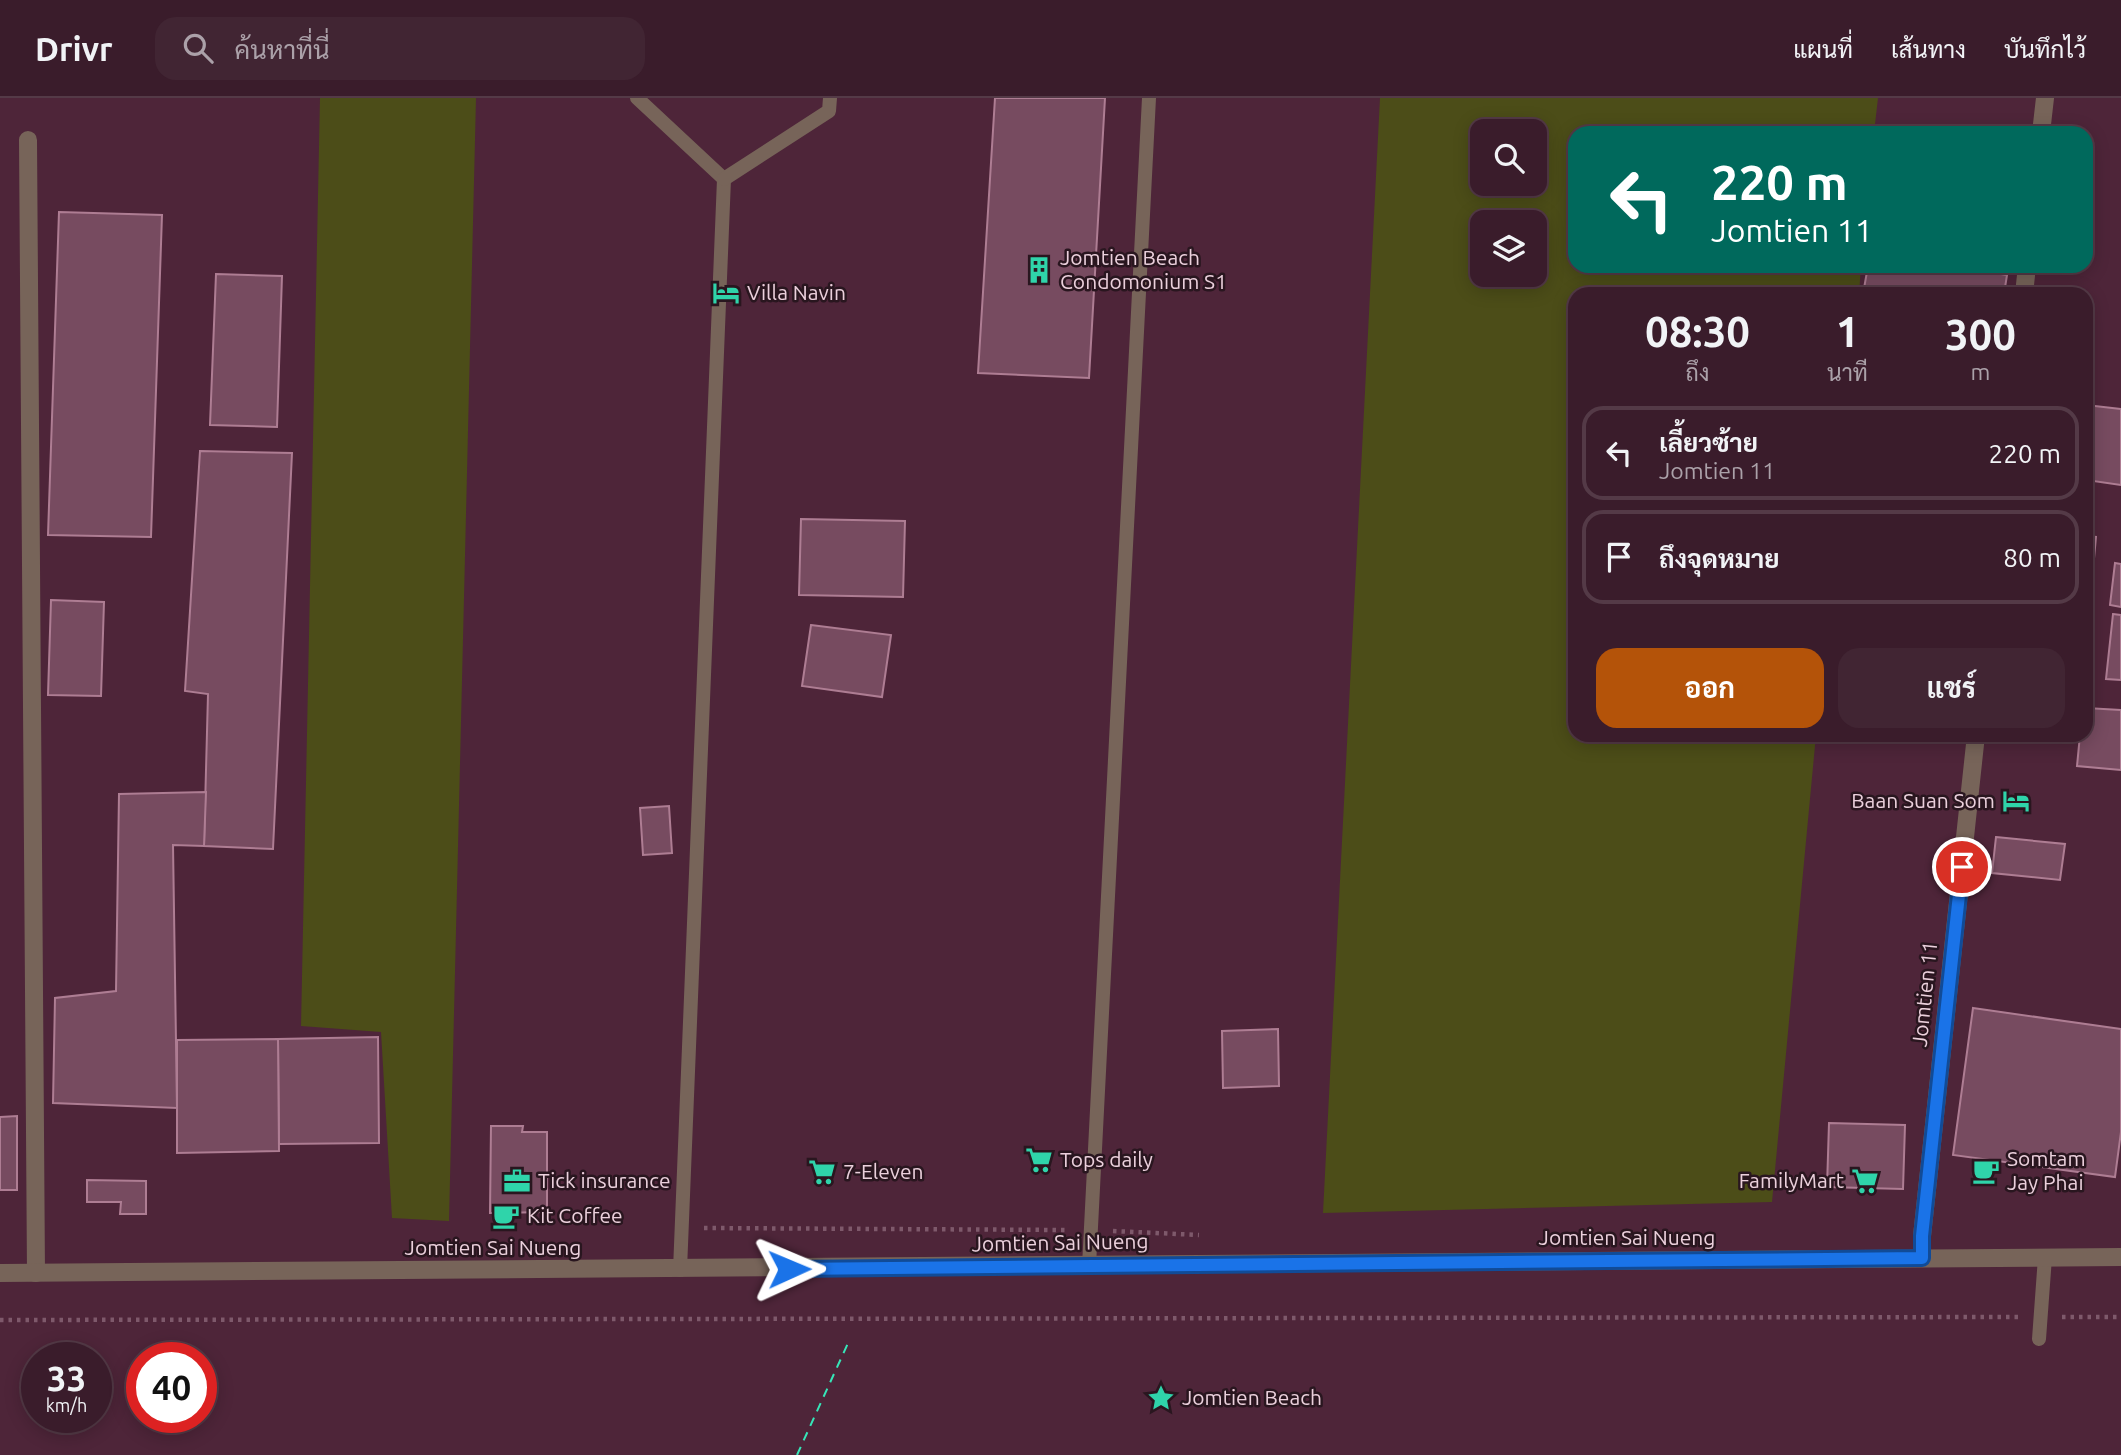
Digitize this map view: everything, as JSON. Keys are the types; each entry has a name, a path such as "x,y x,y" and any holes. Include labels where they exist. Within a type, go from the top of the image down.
{"street":[{"path":"2042,126 2045,98"},
{"path":"28,140 36,1273"},
{"name":"Jomtien 11","path":"1922,1258 1922,1236 1975,742"},
{"name":"Jomtien Sai Nueng","path":"0,1273 680,1270 2121,1257"}],"lane":[{"path":"637,98 724,179 680,1270"},
{"path":"724,179 829,111 830,98"},
{"path":"1089,1265 1149,98"},
{"path":"2039,1339 2045,1257"}],"path":[{"path":"0,1320 2121,1317"}],"shaded area":[{"path":"320,98 476,98 449,1221 392,1218 381,1032 301,1026"},
{"path":"1380,98 1878,98 1875,126 1568,126 1568,273 1860,273 1860,287 1568,287 1568,742 1815,742 1772,1202 1323,1213"}],"building":[{"name":"Jomtien Beach Condomonium S1","path":"995,98 1105,98 1089,378 978,373"},
{"path":"59,212 162,215 151,537 48,535"},
{"path":"1867,273 2007,275 2005,287 1864,287"},
{"path":"216,274 282,276 277,427 210,425"},
{"path":"2093,406 2121,409 2121,485 2093,481"},
{"path":"200,451 292,453 273,849 204,846 208,694 185,691"},
{"path":"801,519 905,521 903,597 799,595"},
{"path":"2093,537 2096,537 2093,570"},
{"path":"2115,563 2121,564 2121,607 2110,605"},
{"path":"51,600 104,602 101,696 48,695"},
{"path":"2113,614 2121,615 2121,680 2106,679"},
{"path":"811,625 891,635 882,697 802,686"},
{"path":"2093,708 2121,710 2121,770 2077,766 2079,742 2093,742"},
{"path":"206,792 204,846 173,845 177,1108 53,1103 55,998 116,991 119,794"},
{"path":"669,806 672,853 643,855 640,808"},
{"path":"1996,837 2065,844 2060,880 1992,873"},
{"path":"1973,1008 2121,1029 2121,1132 2115,1177 1953,1155"},
{"path":"1278,1029 1279,1086 1223,1088 1222,1031"},
{"path":"378,1037 379,1143 279,1144 278,1039"},
{"path":"278,1039 279,1151 177,1153 177,1040"},
{"path":"17,1116 17,1190 0,1190 0,1117"},
{"path":"1829,1123 1905,1125 1903,1189 1827,1187"},
{"path":"491,1126 523,1126 522,1132 547,1132 547,1212 490,1213"},
{"path":"87,1180 146,1181 146,1214 120,1214 121,1202 87,1202"}],"ferry route":[{"path":"797,1455 849,1341"}],"place":[{"name":"Jomtien Beach Condomonium S1","path":"1039,270"},
{"name":"Villa Navin","path":"726,293"},
{"name":"Baan Suan Som","path":"2016,801"},
{"name":"Tops daily","path":"1039,1160"},
{"name":"Somtam Jay Phai","path":"1986,1171"},
{"name":"7-Eleven","path":"822,1172"},
{"name":"Tick insurance","path":"517,1181"},
{"name":"FamilyMart","path":"1865,1181"},
{"name":"Kit Coffee","path":"506,1216"},
{"name":"Jomtien Beach","path":"1161,1398"}],"route":[{"path":"789,1269 1922,1258 1922,1236 1962,867"}]}
